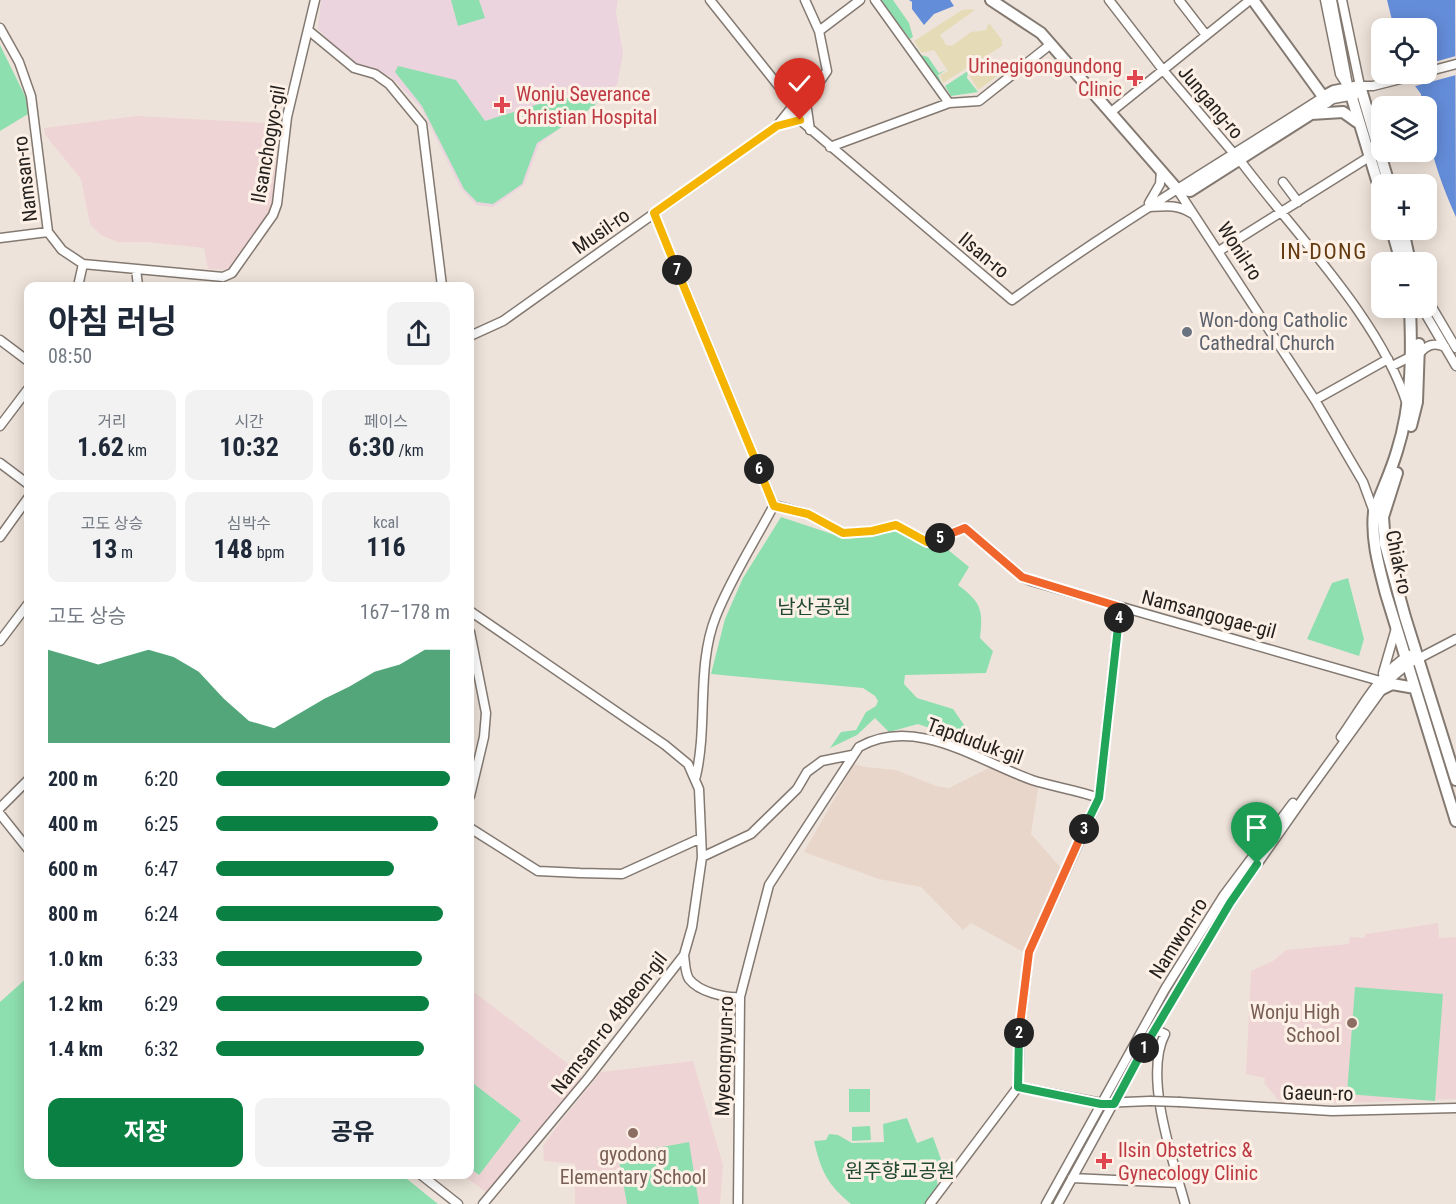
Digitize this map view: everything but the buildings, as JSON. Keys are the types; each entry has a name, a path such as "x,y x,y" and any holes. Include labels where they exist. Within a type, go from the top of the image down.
{"main road":[{"name":"Wonil-ro","path":"991,0 1044,30 1051,44 1177,189"},
{"path":"1252,0 1325,100 1356,91"},
{"path":"1356,91 1357,122 1375,174"},
{"path":"1356,91 1385,174"},
{"path":"1177,189 1190,191 1237,157 1311,114 1343,112 1357,122"},
{"path":"1398,240 1406,252"},
{"path":"1403,240 1403,252"},
{"name":"Chiak-ro","path":"1411,318 1417,402 1383,524 1385,544 1412,658 1456,780"},
{"name":"Chiak-ro","path":"1419,318 1408,407 1395,459 1374,512 1376,559 1396,627 1412,658 1415,688 1456,821"},
{"path":"1381,685 1392,684 1415,688"}],"street":[{"name":"Ilsanchogyo-gil","path":"224,282 273,215 277,204 287,117 315,0"},
{"path":"710,0 803,117"},
{"path":"803,117 811,94 827,71 819,31 805,0"},
{"path":"819,31 860,0"},
{"path":"875,0 949,103"},
{"name":"Jungang-ro","path":"1109,0 1163,70 1237,157 1337,283 1390,362 1408,407"},
{"path":"1179,0 1206,35"},
{"name":"Jungang-ro","path":"1111,112 1252,0"},
{"path":"1325,0 1340,74 1356,91"},
{"path":"1332,0 1356,91"},
{"path":"1342,0 1356,91"},
{"name":"Namsan-ro","path":"0,28 19,62 31,96 48,232 62,250 83,264"},
{"path":"308,30 354,68 375,74 389,84 422,124 442,282"},
{"path":"830,147 949,103 979,101 1051,44"},
{"path":"1437,69 1456,64"},
{"path":"1356,91 1381,84"},
{"path":"777,126 794,107 811,94"},
{"path":"1311,114 1325,100"},
{"path":"1237,157 1325,100"},
{"path":"794,107 803,117"},
{"path":"777,126 803,117"},
{"name":"Ilsan-ro","path":"803,117 810,130 1012,300 1145,208 1177,189"},
{"name":"Musil-ro","path":"474,334 503,321 777,126"},
{"path":"1220,251 1369,157"},
{"path":"1145,208 1155,196 1161,171"},
{"path":"1283,182 1298,202"},
{"name":"Wonil-ro","path":"1177,189 1220,251 1315,400 1363,483 1374,512"},
{"path":"1145,208 1183,208 1196,217"},
{"path":"654,213 774,506"},
{"path":"0,238 48,232"},
{"path":"79,282 83,264 224,282"},
{"path":"136,269 138,282"},
{"path":"1437,316 1456,348"},
{"path":"1426,318 1456,366"},
{"path":"0,340 24,359"},
{"path":"1315,400 1390,362 1415,355 1426,346 1438,344 1445,347"},
{"path":"0,426 24,394"},
{"path":"0,463 24,481"},
{"path":"0,537 24,504"},
{"name":"Namsangogae-gil","path":"774,506 808,514 843,533 872,531 896,525 927,542 965,528 1022,577 1381,685"},
{"name":"Namsan-ro 48beon-gil","path":"483,1204 589,1077 684,955 692,927 702,857 699,789 696,776 701,752 705,666 715,617 774,506"},
{"path":"930,1204 1018,1087 1020,1028 1029,952 1099,798 1120,607"},
{"path":"0,641 24,609"},
{"path":"474,614 664,745 688,764 696,776"},
{"path":"1381,685 1396,627"},
{"name":"Namwon-ro","path":"1046,1204 1165,989 1224,896 1381,685 1412,658 1456,639"},
{"path":"474,652 486,713 484,738 474,779"},
{"name":"Namwon-ro","path":"1058,1204 1154,1029 1230,903 1381,685"},
{"name":"Tapduduk-gil","path":"702,857 751,834 797,789 807,772 822,761 852,755 859,747 874,738 917,735 1034,780 1099,798"},
{"name":"Myeongnyun-ro","path":"738,1204 740,997 770,885 852,755"},
{"path":"0,808 24,784"},
{"path":"0,814 24,844"},
{"path":"474,830 538,870 580,873 622,874 701,838"},
{"path":"684,955 688,977 696,986 726,998 740,997"},
{"path":"1154,1029 1165,1034 1159,1046 1158,1084 1169,1156 1185,1204"},
{"path":"1018,1087 1101,1104 1114,1104"},
{"name":"Gaeun-ro","path":"1114,1104 1150,1101 1332,1111 1456,1108"},
{"path":"1072,1178 1179,1183"},
{"path":"426,1179 458,1204"}],"shaded area":[{"name":"Wonju Severance Christian Hospital","path":"321,0 618,0 616,12 623,53 617,85 592,101 539,145 524,185 493,207 476,205 461,189 421,108 390,76 352,64 318,29"},
{"path":"136,116 281,124 275,203 231,270 208,269 204,248 147,242 118,242 101,235 90,224 81,179 45,135 44,128"},
{"path":"854,764 896,770 936,786 949,788 989,768 1039,783 1031,834 1062,869 1025,953 971,923 963,930 921,887 879,879 804,852"},
{"name":"Wonju High School","path":"1438,923 1439,938 1456,937 1456,1099 1343,1103 1278,1100 1264,1083 1265,1078 1246,1074 1251,971 1273,961 1286,950 1349,944 1350,937 1364,938 1366,934"},
{"path":"474,992 580,1073 581,1079 487,1193 468,1179 474,1179"},
{"name":"gyodong Elementary School","path":"693,1061 723,1165 720,1204 575,1204 575,1164 544,1161 543,1146 601,1072"}],"green space":[{"path":"451,0 479,0 485,18 458,26"},
{"path":"880,0 893,0 909,23 913,37 910,39"},
{"path":"0,45 26,98 28,114 0,131"},
{"path":"917,48 921,55 928,57 939,73 946,70 938,75 942,84 915,49"},
{"path":"398,66 456,80 485,121 561,97 585,100 601,98 593,107 537,143 522,184 493,204 477,202 464,189 422,106 395,72"},
{"path":"968,71 967,78 978,92 951,96 945,86"},
{"name":"남산공원","path":"781,517 847,539 899,531 924,545 941,544 969,567 958,585 976,602 981,614 980,638 993,651 986,673 905,675 904,684 917,698 953,709 978,745 918,724 889,732 875,718 857,735 830,748 841,732 856,730 866,712 876,706 878,701 875,696 863,688 711,674 725,619 743,578"},
{"path":"1348,578 1364,639 1359,656 1307,639 1332,583"},
{"path":"24,981 24,1179 407,1179 438,1204 0,1204 0,1002"},
{"path":"1355,987 1443,994 1435,1101 1347,1094"},
{"path":"474,1084 521,1120 479,1175 474,1171"},
{"path":"849,1089 870,1089 870,1112 849,1112"},
{"name":"원주향교공원","path":"907,1118 917,1143 933,1137 942,1162 935,1171 938,1187 925,1204 851,1204 836,1190 826,1176 814,1141 826,1140 829,1134 838,1135 852,1143 884,1142 883,1124"},
{"path":"870,1126 871,1140 852,1141 852,1127"},
{"path":"689,1142 699,1204 627,1204 618,1155"}],"sand":[{"path":"962,10 975,10 940,35 946,45 952,46 971,32 986,30 989,23 1002,40 1002,46 943,83 940,75 948,71 934,50 922,53 914,41"},
{"path":"995,59 1002,69 1007,69 978,90 969,75"}],"water":[{"path":"909,0 950,0 954,6 934,14 924,25 912,9 912,2"},
{"path":"1387,0 1455,0 1456,217 1435,162 1437,162 1437,96 1421,96 1414,84 1437,84 1437,18 1392,18"}],"pier":[{"path":"1456,56 1456,75 1437,80 1437,61"}],"place":[{"name":"Urinegigongundong Clinic","path":"1135,78"},
{"name":"Wonju Severance Christian Hospital","path":"502,105"},
{"name":"Won-dong Catholic Cathedral Church","path":"1187,332"},
{"name":"Wonju High School","path":"1352,1023"},
{"name":"gyodong Elementary School","path":"633,1133"},
{"name":"Ilsin Obstetrics & Gynecology Clinic","path":"1104,1161"}],"district":[{"name":"IN-DONG","path":"1324,251"}],"route":[{"path":"800,120 777,126 654,213 774,506 808,514 843,533 872,531 896,525 927,542 965,528 1022,577 1120,607 1105,762 1099,798 1029,952 1020,1028 1018,1087 1101,1104 1114,1104 1154,1029 1230,903 1257,864"}]}
